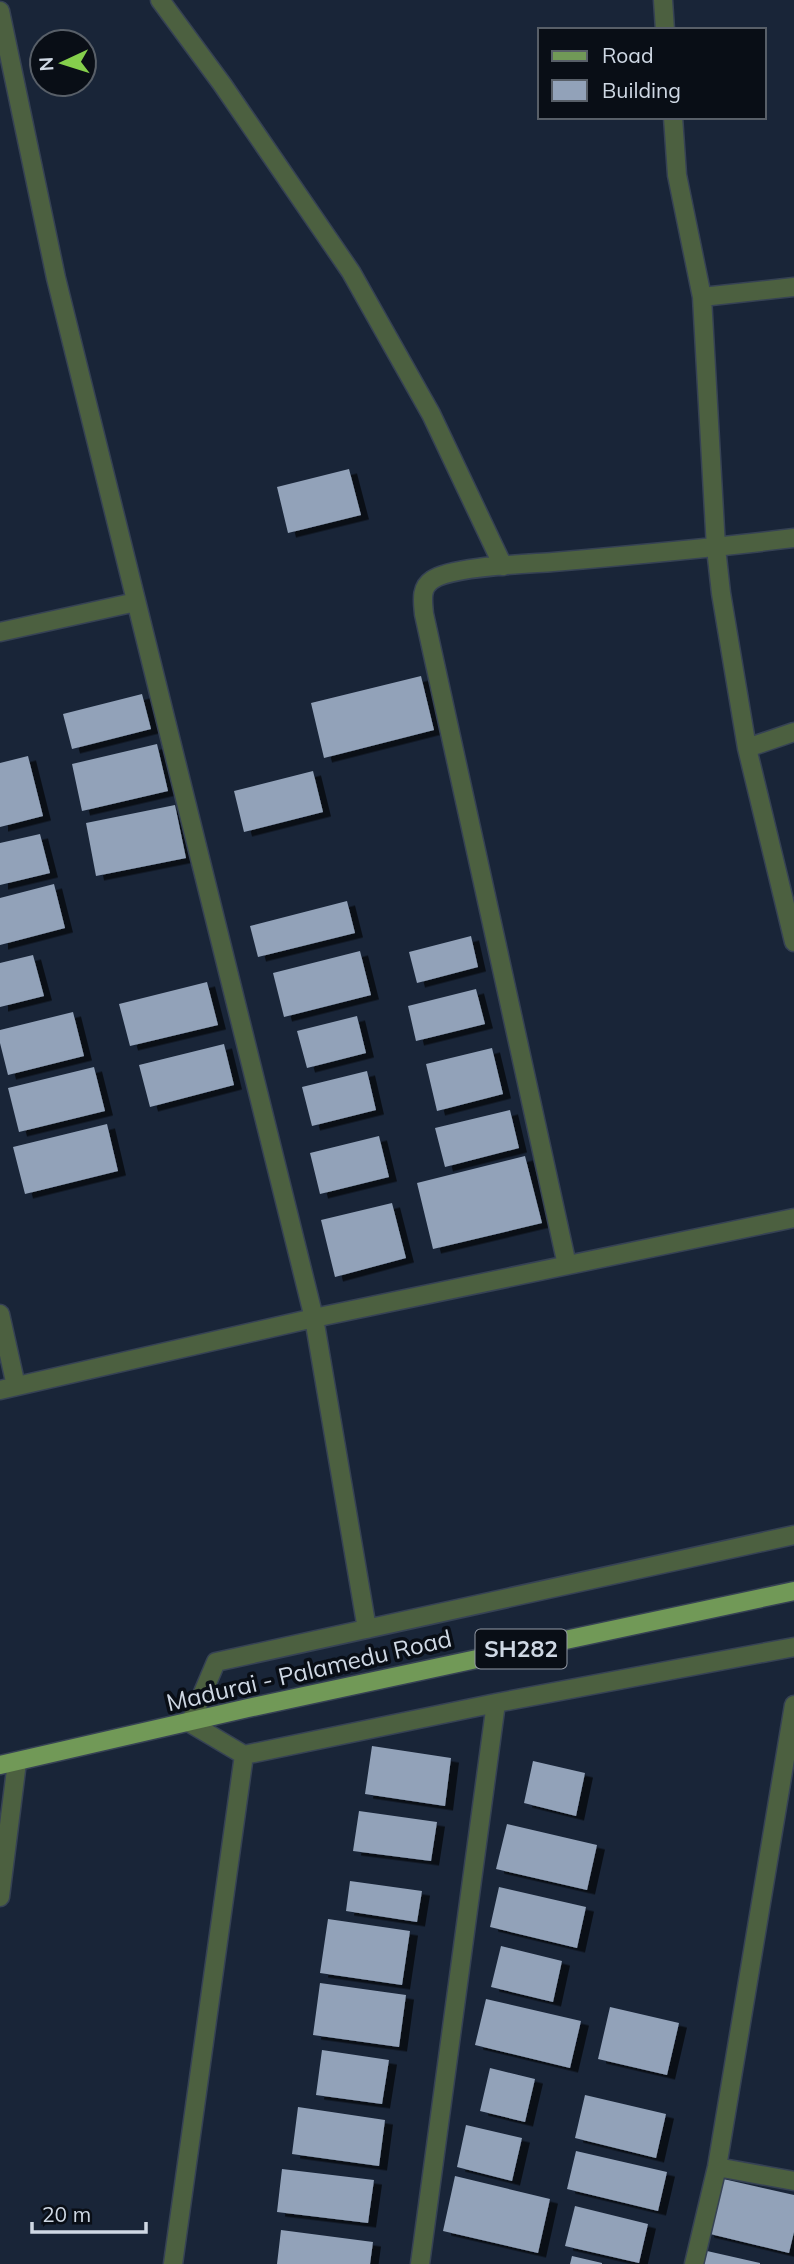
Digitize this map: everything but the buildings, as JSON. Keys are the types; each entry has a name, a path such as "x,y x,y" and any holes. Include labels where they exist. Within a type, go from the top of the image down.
{"main road":[{"name":"Madurai - Palamedu Road","path":"9,1764 248,1708 794,1591"}],"street":[{"path":"160,0 222,84 351,272 431,414 503,566"},
{"path":"663,0 666,28"},
{"path":"0,10 56,278 314,1318 367,1629"},
{"path":"673,119 677,175 702,297 716,548 721,593 747,748 794,942"},
{"path":"702,297 794,287"},
{"path":"567,1265 422,595 429,581 445,573 716,548 794,538"},
{"path":"0,632 136,601"},
{"path":"747,748 794,732"},
{"path":"0,1314 8,1388 314,1318 794,1218"},
{"path":"794,1535 216,1662 190,1723 244,1755 496,1703 794,1647"},
{"path":"420,2264 496,1703"},
{"path":"694,2264 717,2167 794,1705"},
{"path":"173,2264 244,1755"},
{"path":"0,1897 9,1764"},
{"path":"717,2167 794,2181"}]}
